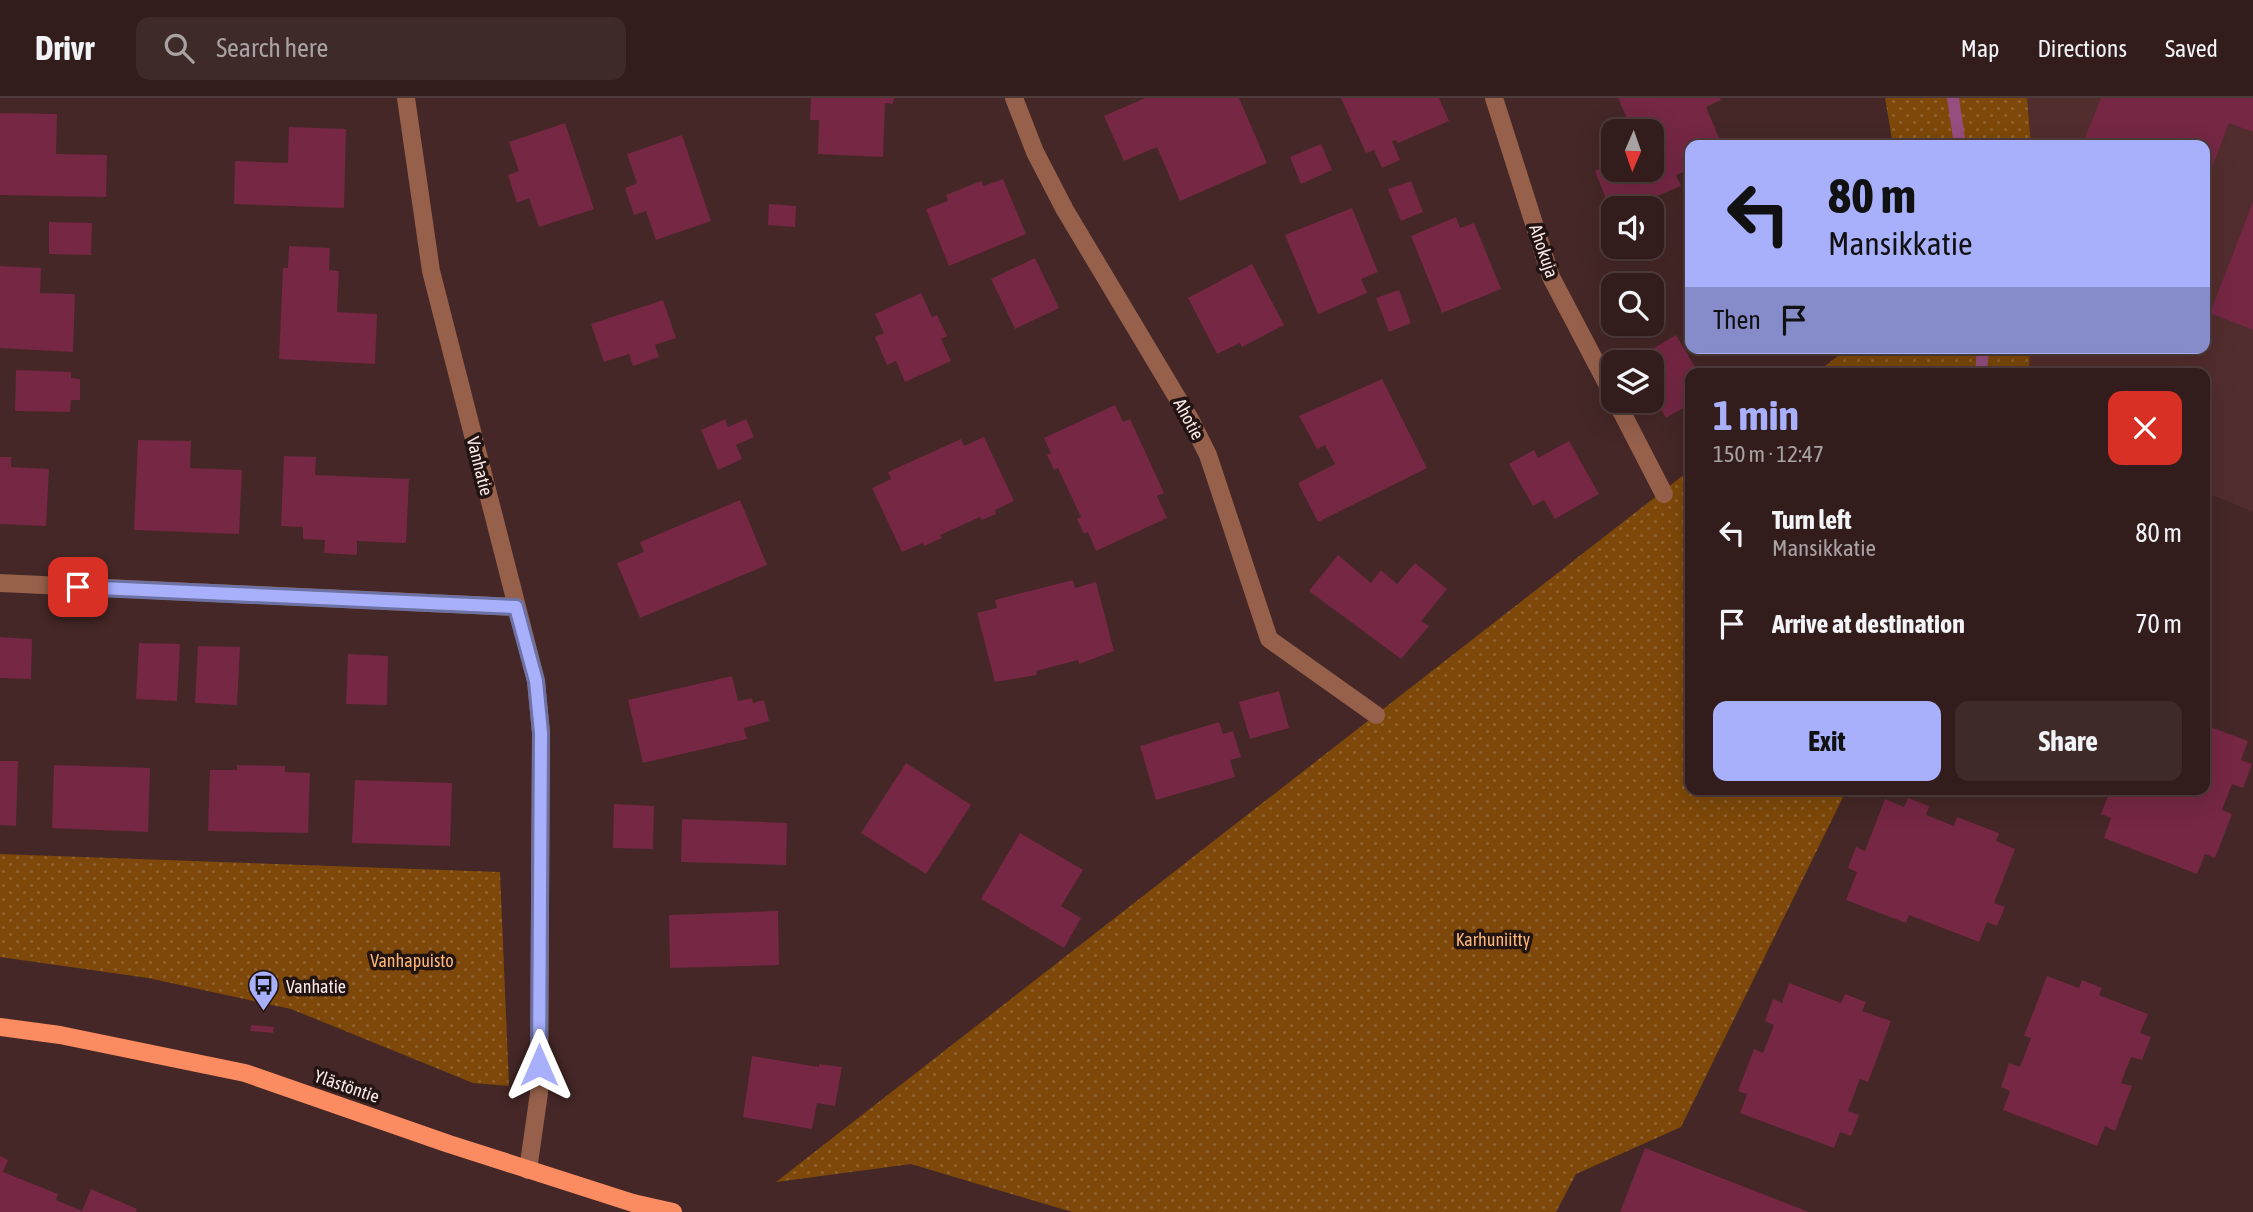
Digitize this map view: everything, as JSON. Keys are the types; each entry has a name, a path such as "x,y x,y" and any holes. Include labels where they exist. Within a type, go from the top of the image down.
{"main road":[{"name":"Ylästöntie","path":"0,1027 60,1035 245,1073 528,1170 673,1212"}],"street":[{"name":"Vanhatie","path":"406,98 430,271 536,681 541,733 539,1093 528,1170"},
{"name":"Ahotie","path":"1014,98 1035,152 1065,210 1190,419 1208,456 1269,639 1376,715"},
{"name":"Ahokuja","path":"1494,98 1551,277 1601,372"},
{"name":"Ahokuja","path":"1622,413 1664,494"},
{"path":"0,583 516,607"}],"shaded area":[{"path":"2027,98 2253,98 2253,512 2210,494 2210,368 2029,368 2030,354 2210,354 2210,140 2031,140"}],"green space":[{"path":"1885,98 2027,98 2031,140 1892,140"},
{"path":"1840,354 2030,354 2029,368 1822,368"},
{"name":"Karhuniitty","path":"1685,474 1685,795 1844,795 1681,1127 1576,1174 1556,1212 1072,1212 911,1164 776,1182"},
{"name":"Vanhapuisto","path":"0,854 500,872 509,1086 473,1083 291,1009 148,978 0,957"}],"building":[{"path":"811,98 894,98 893,104 885,103 883,157 818,154 819,120 810,120"},
{"path":"1145,98 1239,98 1267,163 1180,201 1157,147 1124,161 1104,116"},
{"path":"1341,98 1439,98 1449,121 1398,143 1396,140 1392,141 1400,160 1382,168 1374,150 1366,153"},
{"path":"1618,98 1720,98 1721,100 1706,107 1720,140 1685,140 1685,171 1676,175 1681,186 1657,196 1605,196 1595,171 1601,168 1601,182 1664,182 1664,119 1627,119"},
{"path":"2101,98 2253,98 2253,132 2229,123 2210,172 2210,140 2084,140"},
{"path":"0,113 57,114 56,154 107,155 106,197 0,195"},
{"path":"565,123 594,209 539,227 529,198 517,203 508,175 519,171 509,142"},
{"path":"289,127 346,129 344,208 234,204 235,161 288,163"},
{"path":"682,135 711,221 656,240 646,211 634,215 625,188 637,183 627,154"},
{"path":"1321,144 1332,170 1301,184 1290,157"},
{"path":"1003,179 1026,234 949,266 926,209 948,201 946,195 981,181 984,186"},
{"path":"1411,181 1423,212 1401,221 1388,189"},
{"path":"2253,202 2253,330 2210,313"},
{"path":"769,204 796,206 795,227 768,225"},
{"path":"1352,208 1378,272 1361,279 1367,293 1318,314 1285,235"},
{"path":"1456,217 1460,228 1474,223 1501,289 1442,313 1411,236"},
{"path":"49,222 92,223 91,255 49,254"},
{"path":"289,246 330,248 329,270 339,271 337,312 377,314 375,364 279,359 283,268 288,268"},
{"path":"1035,258 1059,308 1015,329 991,279"},
{"path":"1252,264 1284,325 1242,347 1240,343 1217,354 1188,298"},
{"path":"0,266 41,268 40,293 75,294 73,352 0,348"},
{"path":"1399,290 1411,323 1389,332 1376,298"},
{"path":"921,293 932,317 937,315 947,336 941,339 951,361 905,382 896,361 887,365 875,337 884,333 875,314"},
{"path":"663,300 676,338 655,345 659,357 633,366 629,354 604,362 591,324"},
{"path":"1676,335 1696,368 1685,368 1685,407 1666,418 1663,413 1664,350 1650,350"},
{"path":"16,370 71,372 71,378 80,379 80,400 71,400 70,412 15,411"},
{"path":"1382,379 1427,468 1318,522 1298,483 1335,464 1325,445 1317,449 1299,416"},
{"path":"1115,405 1123,422 1130,419 1164,493 1157,496 1167,518 1096,551 1088,532 1084,534 1077,519 1081,517 1058,468 1054,470 1047,455 1051,453 1044,438"},
{"path":"725,419 728,427 746,419 754,437 736,445 742,459 718,470 701,430"},
{"path":"984,437 1014,501 995,510 996,514 982,520 980,517 940,535 942,538 902,552 872,488 891,479 888,472 961,439 964,446"},
{"path":"138,440 191,441 190,468 242,470 239,534 134,530"},
{"path":"1569,441 1599,494 1555,519 1544,500 1533,506 1509,464 1534,450 1538,458"},
{"path":"284,456 316,457 315,475 409,479 406,543 357,541 357,555 324,553 325,540 303,539 303,527 281,526"},
{"path":"0,457 11,457 11,467 49,469 46,526 0,524"},
{"path":"740,500 767,565 640,618 617,563 644,552 640,542"},
{"path":"1338,555 1371,583 1381,570 1397,584 1415,563 1447,589 1421,621 1429,626 1401,659 1309,591"},
{"path":"1073,580 1075,588 1096,582 1114,651 1079,664 1078,660 1036,671 1037,675 995,682 977,613 997,608 995,600"},
{"path":"0,637 32,639 31,679 0,678"},
{"path":"139,643 180,644 177,701 136,699"},
{"path":"198,646 240,647 237,705 195,703"},
{"path":"348,654 388,656 387,705 346,704"},
{"path":"732,676 738,701 752,698 753,703 764,700 769,721 744,728 747,739 643,763 628,700"},
{"path":"1279,691 1289,728 1250,739 1239,702"},
{"path":"1219,722 1223,734 1233,731 1241,757 1230,760 1235,777 1156,800 1140,746"},
{"path":"2210,727 2248,741 2241,760 2252,764 2243,788 2232,784 2222,810 2232,814 2215,858 2205,854 2197,874 2104,838 2111,818 2101,814 2108,795 2210,795"},
{"path":"0,761 18,761 16,826 0,825"},
{"path":"906,763 971,805 926,874 861,833"},
{"path":"54,765 150,768 148,832 52,828"},
{"path":"237,765 285,766 285,772 310,773 308,833 208,831 210,770 237,770"},
{"path":"355,780 452,783 450,846 352,843"},
{"path":"1908,798 1929,806 1926,815 1954,826 1957,817 1999,833 1996,841 2015,849 1994,903 2005,907 1997,926 1987,922 1979,942 1909,915 1906,923 1846,900 1857,872 1848,868 1856,847 1865,851 1885,799 1904,807"},
{"path":"614,804 654,806 653,849 613,848"},
{"path":"682,819 787,823 786,865 681,862"},
{"path":"1020,833 1083,870 1061,906 1081,918 1064,948 981,899"},
{"path":"778,911 779,965 670,968 669,915"},
{"path":"2047,976 2079,988 2082,980 2102,988 2099,995 2148,1014 2140,1033 2151,1037 2142,1060 2131,1057 2121,1083 2132,1086 2115,1131 2105,1126 2097,1146 2003,1110 2010,1091 2001,1087 2009,1063 2020,1067 2031,1038 2024,1036"},
{"path":"1789,983 1841,1003 1845,994 1866,1002 1862,1011 1891,1021 1868,1082 1860,1079 1848,1111 1859,1115 1851,1136 1840,1132 1834,1148 1740,1113 1747,1094 1738,1091 1754,1049 1763,1053 1774,1025 1765,1021 1773,999 1782,1003"},
{"path":"251,1025 274,1027 273,1033 250,1031"},
{"path":"752,1056 819,1067 819,1064 842,1067 835,1106 817,1103 812,1129 743,1117"},
{"path":"1645,1148 1809,1212 1620,1212"},
{"path":"0,1156 8,1160 3,1172 58,1194 56,1200 82,1211 91,1189 137,1209 136,1212 0,1212"}],"waterway":[{"path":"1953,98 1959,140"},
{"path":"1981,368 1983,354"}],"place":[{"name":"Vanhatie","path":"263,1013"}],"route":[{"path":"78,587 516,607 536,681 541,733 539,1065"}]}
